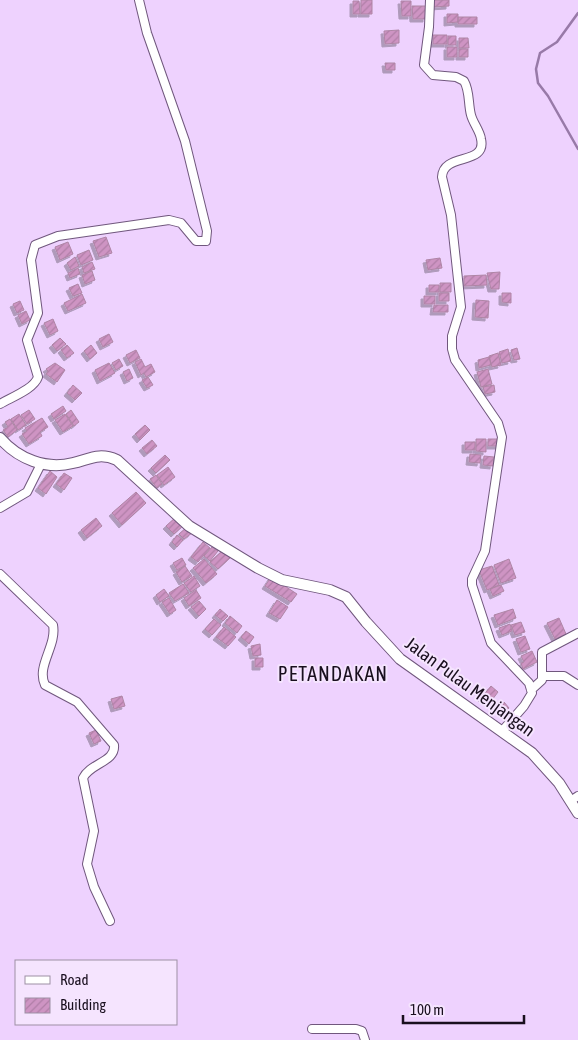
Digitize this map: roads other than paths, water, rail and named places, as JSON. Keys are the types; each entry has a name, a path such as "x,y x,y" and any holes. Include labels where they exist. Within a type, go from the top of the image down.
{"street":[{"path":"0,404 31,386 38,377 27,340 38,313 38,296 32,260 35,245 58,236 169,220 181,223 196,241 206,241 205,223 185,141 148,33 139,0"},
{"path":"430,0 424,65 433,75 456,77 464,81 471,116 481,139 480,150 476,154 448,163 442,170 442,177 450,215 461,307 452,336 452,349 455,360 498,423 502,438 485,551 472,579 472,585 491,643 529,684 531,690 529,699 503,730"},
{"name":"Jalan Pulau Menjangan","path":"0,438 15,452 40,464 58,466 99,455 117,460 189,526 258,568 282,580 330,590 346,597 400,659 503,730 541,761 575,798 578,813"},
{"path":"0,508 27,491 40,464"},
{"path":"0,574 53,626 54,632 43,668 42,678 45,686 77,702 114,744 111,756 95,764 83,778 94,831 87,864 94,887 110,921"},
{"path":"531,690 539,684 543,676 542,652 578,633"},
{"path":"543,676 564,676 578,685"},
{"path":"312,1029 356,1029 362,1031 365,1040"}],"waterway":[{"path":"578,13 557,42 540,53 536,69 538,83 548,96 578,149"}],"district":[{"name":"PETANDAKAN","path":"333,674"}]}
